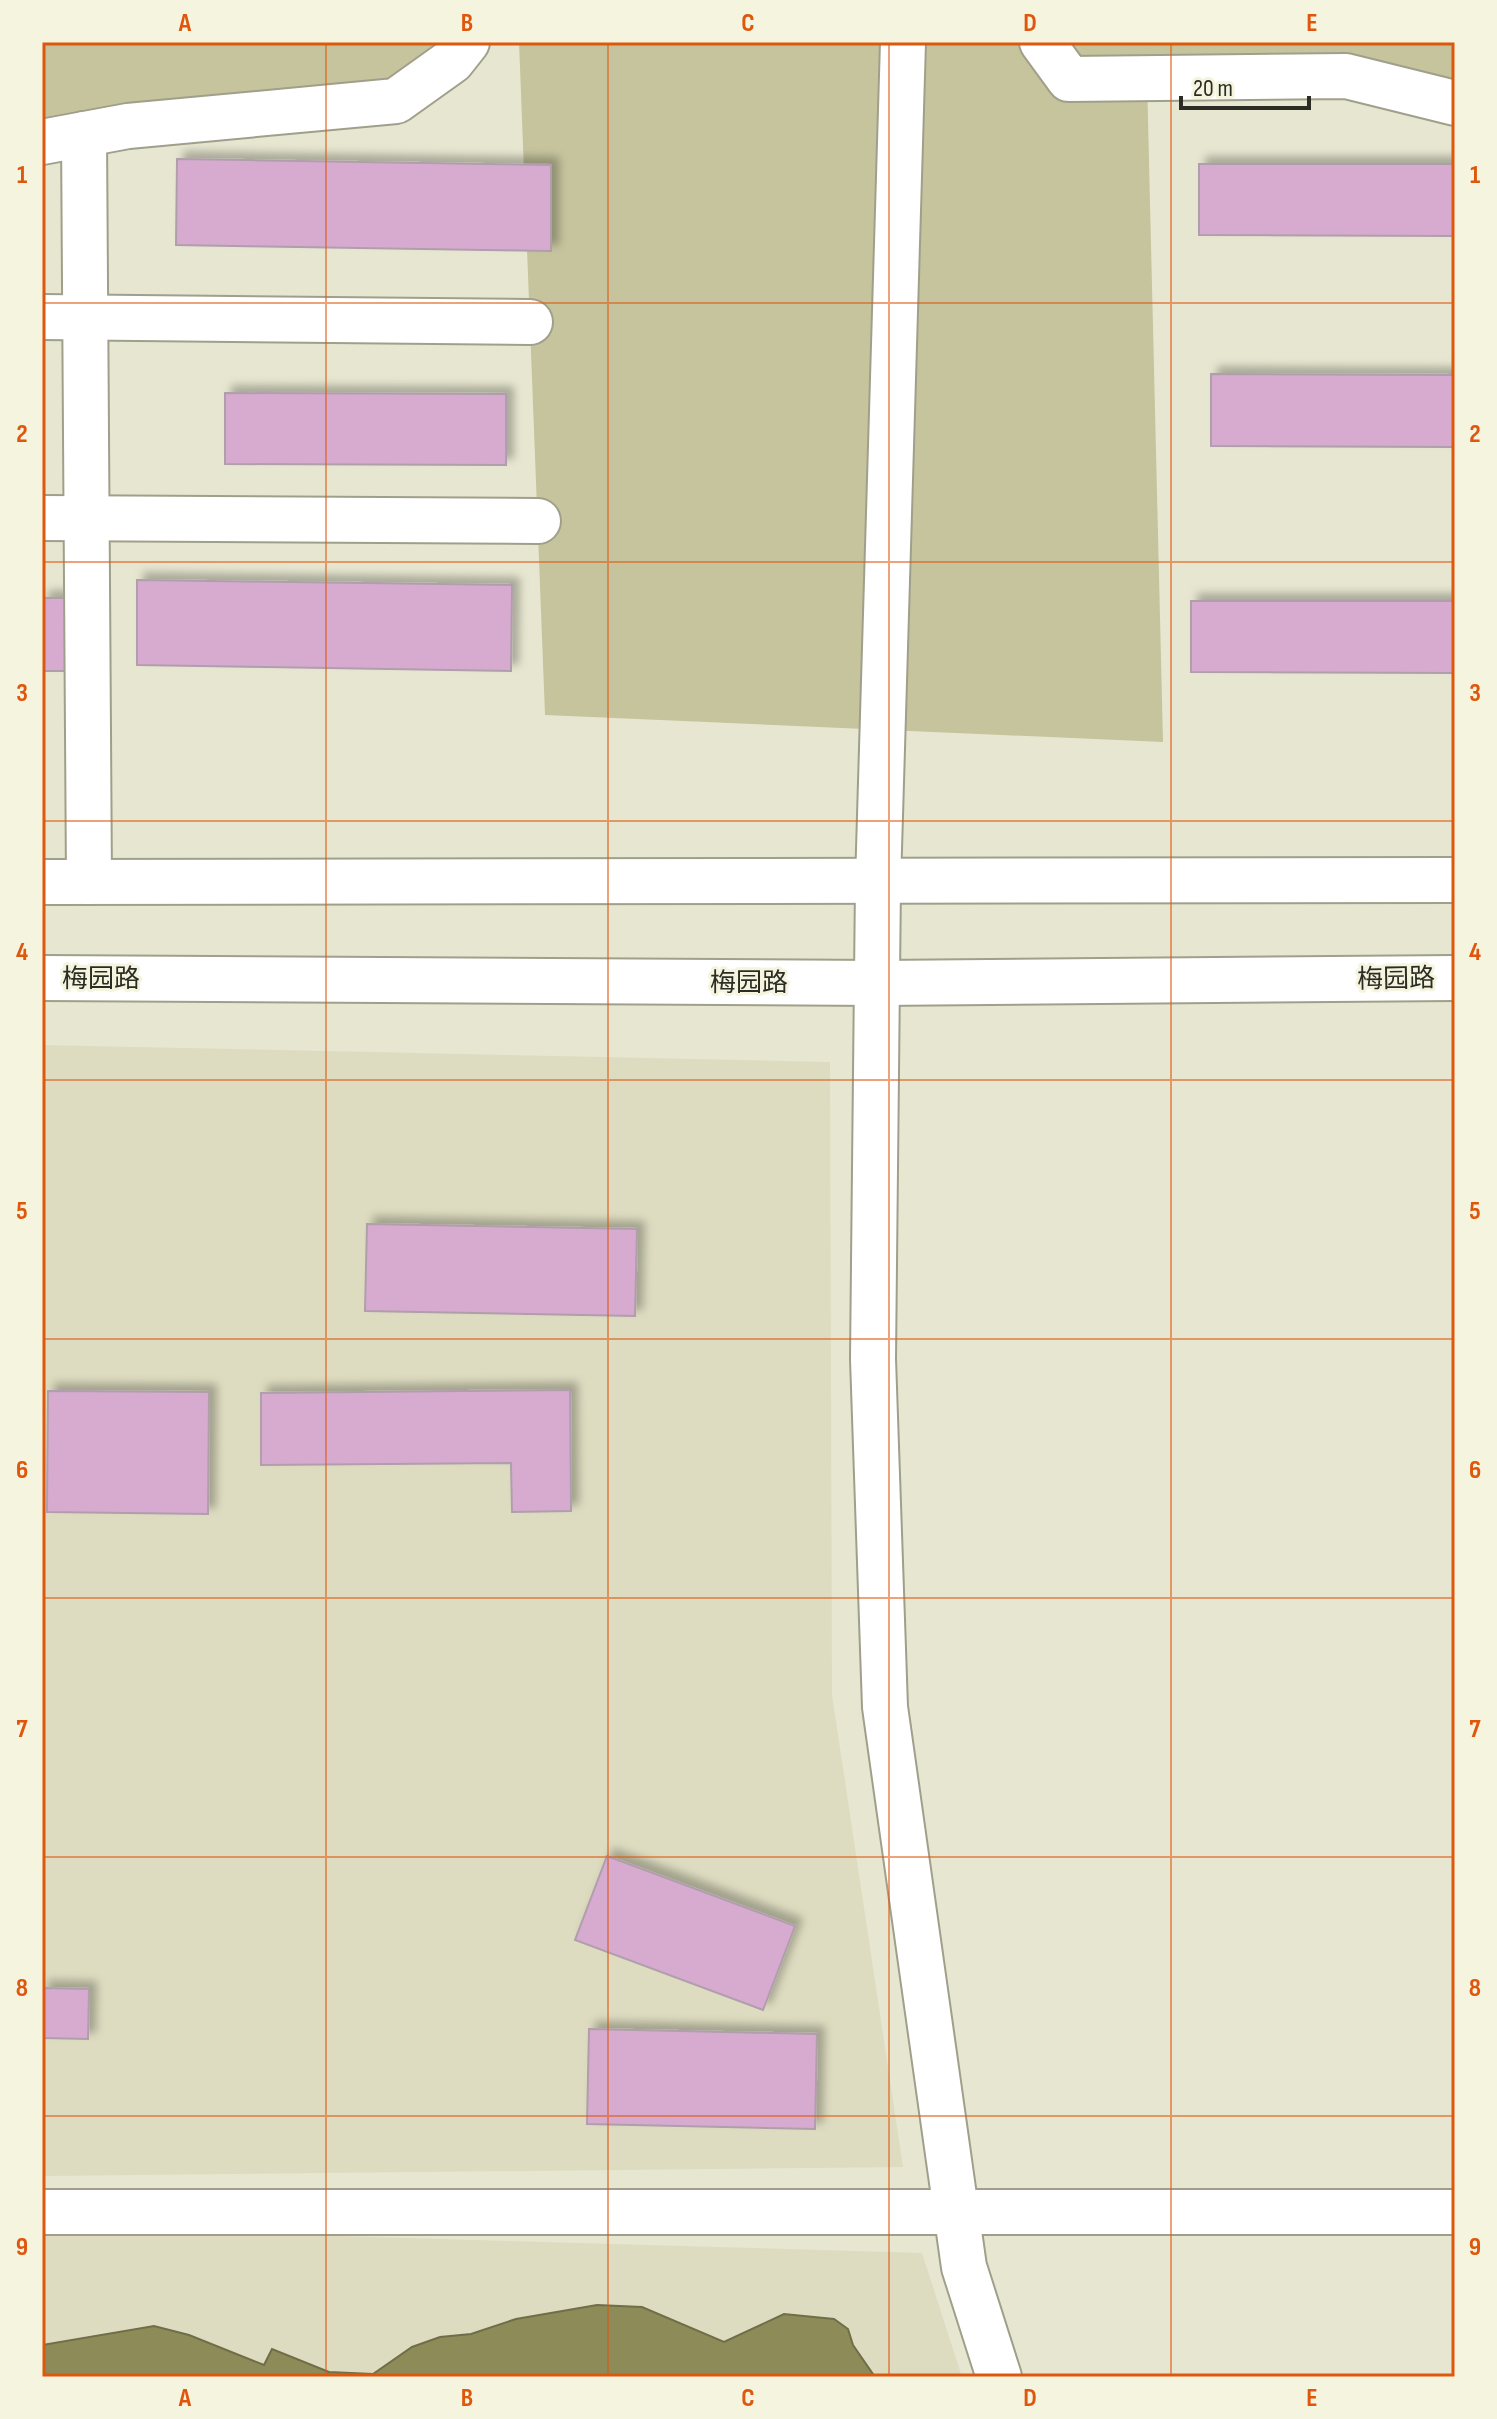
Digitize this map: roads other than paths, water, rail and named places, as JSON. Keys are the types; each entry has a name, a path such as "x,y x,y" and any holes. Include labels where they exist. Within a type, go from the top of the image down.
{"main road":[{"path":"42,142 128,126 396,101 452,61 467,42"},
{"path":"903,42 878,883 873,1359 885,1707 964,2267 999,2377"},
{"path":"1042,42 1069,79 1346,76 1455,103"},
{"path":"84,134 89,882"},
{"path":"42,317 530,322"},
{"path":"42,518 538,521"},
{"path":"42,882 1455,880"},
{"name":"梅园路","path":"42,978 879,983 1455,978"},
{"path":"42,2212 956,2209 1455,2212"}]}
